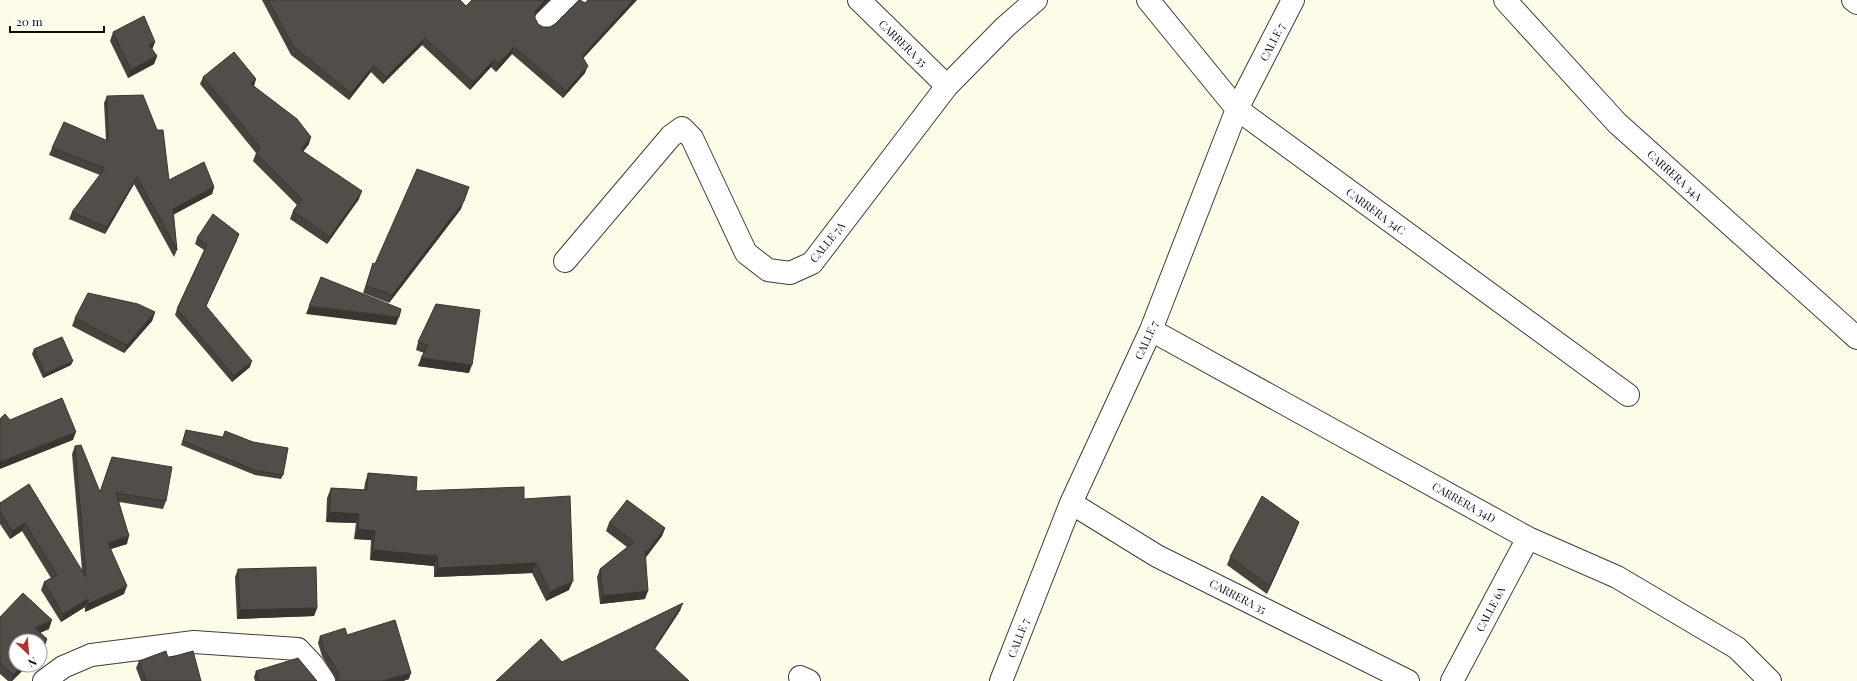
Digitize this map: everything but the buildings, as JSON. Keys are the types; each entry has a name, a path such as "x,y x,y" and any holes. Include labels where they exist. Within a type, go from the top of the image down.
{"street":[{"path":"544,22 567,0"},
{"name":"CARRERA 35","path":"859,0 947,86"},
{"name":"CALLE 7A","path":"565,261 671,136 682,128 692,138 746,253 768,270 790,273 812,263 947,86 1005,27 1036,0"},
{"name":"CARRERA 34C","path":"1148,0 1237,109 1628,395"},
{"name":"CALLE 7","path":"1001,681 1071,503 1151,330 1237,109 1293,0"},
{"name":"CARRERA 34A","path":"1505,0 1617,123 1857,338"},
{"path":"1853,0 1857,4"},
{"name":"CARRERA 34D","path":"1151,330 1528,538 1617,577 1737,648 1770,681"},
{"name":"CARRERA 35","path":"1071,503 1157,556 1408,681"},
{"name":"CALLE 6A","path":"1452,681 1528,538"},
{"path":"44,681 63,667 90,655 194,642 298,649 313,665 324,681"}]}
